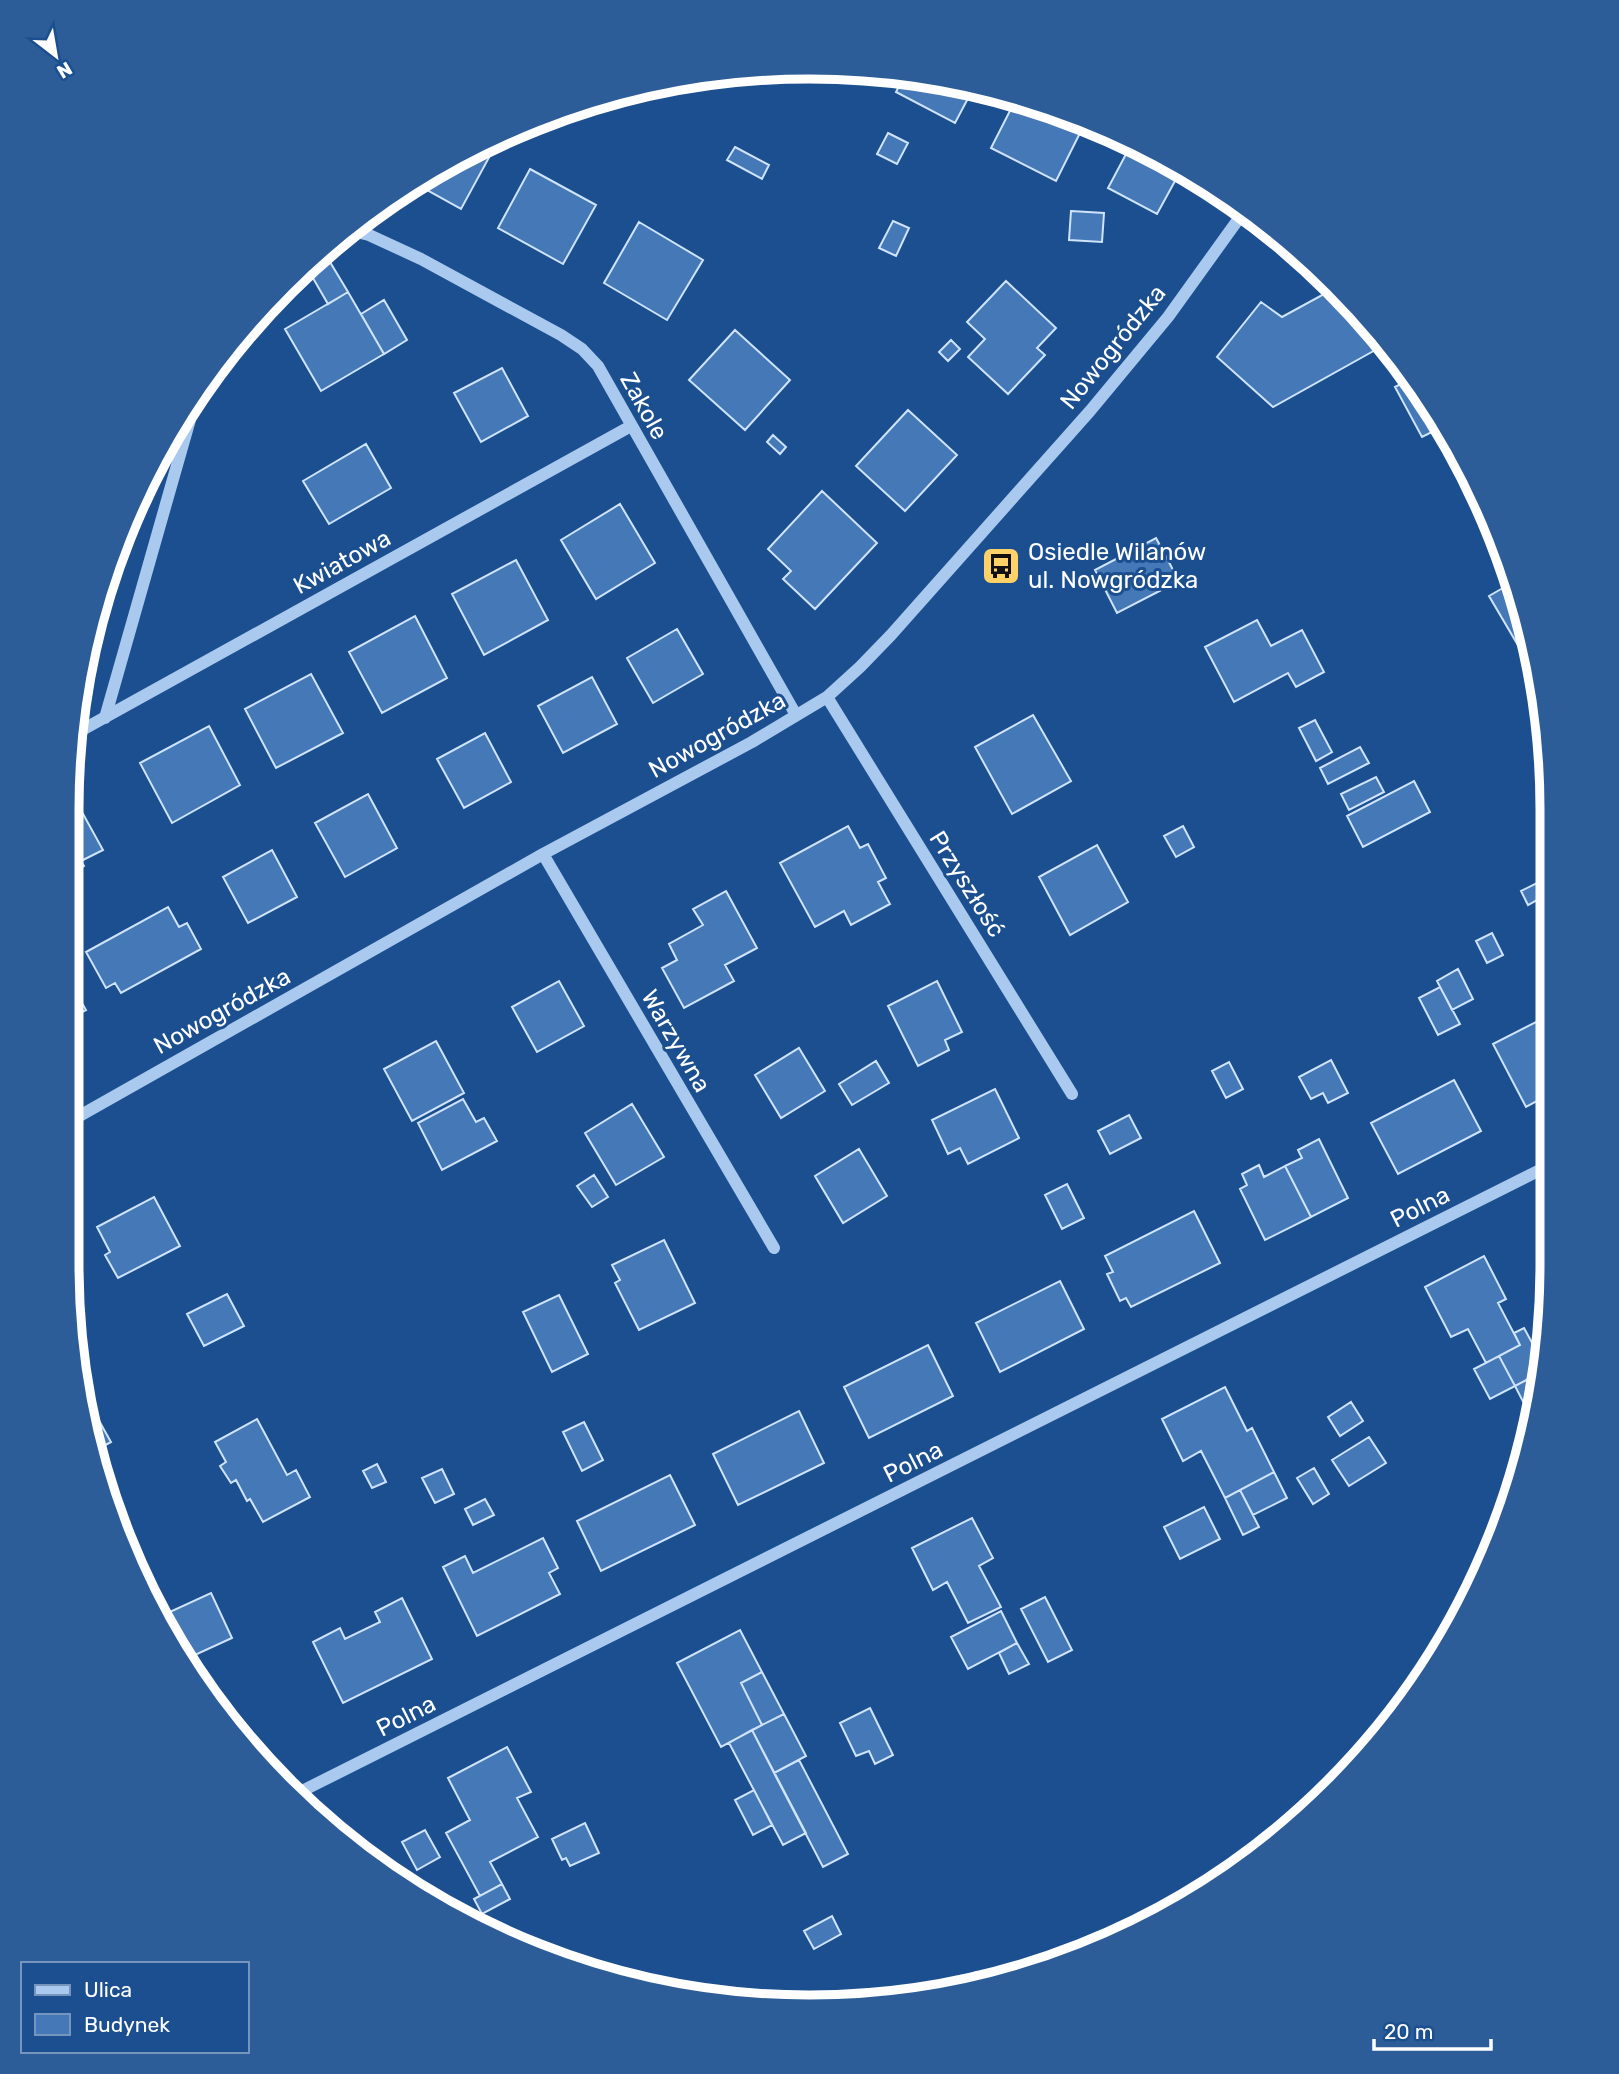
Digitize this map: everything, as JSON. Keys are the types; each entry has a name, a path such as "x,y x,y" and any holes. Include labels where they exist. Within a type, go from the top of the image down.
{"street":[{"name":"Nowogródzka","path":"79,1116 542,854 752,742 827,696 891,635 1090,411 1168,317 1239,219"},
{"name":"Zakole","path":"362,233 421,259 582,349 598,366 796,715"},
{"path":"105,718 188,426"},
{"name":"Kwiatowa","path":"83,729 631,426"},
{"name":"Przyszłość","path":"827,696 1072,1094"},
{"name":"Warzywna","path":"542,854 774,1248"},
{"name":"Polna","path":"303,1790 1540,1170"}],"building":[{"path":"900,84 969,97 955,123 896,92"},
{"path":"1011,108 1081,131 1056,181 991,148"},
{"path":"888,133 908,143 897,164 877,154"},
{"path":"735,147 769,165 762,179 727,160"},
{"path":"1127,151 1177,178 1157,214 1108,188"},
{"path":"491,152 492,152 461,209 425,189"},
{"path":"530,169 596,205 563,264 498,228"},
{"path":"1071,211 1104,213 1102,242 1069,240"},
{"path":"893,221 909,228 896,256 879,248"},
{"path":"639,222 703,260 667,320 604,283"},
{"path":"330,262 348,292 328,304 311,276"},
{"path":"1006,281 1056,328 1037,348 1045,355 1008,394 968,357 985,339 967,322"},
{"path":"348,292 384,354 321,391 285,329"},
{"path":"1326,293 1376,349 1273,407 1217,357 1261,302 1282,317"},
{"path":"384,300 407,340 384,354 361,314"},
{"path":"735,330 790,380 745,430 689,380"},
{"path":"951,340 960,349 948,361 939,352"},
{"path":"502,368 528,416 481,442 454,393"},
{"path":"1402,383 1434,431 1422,437 1395,387"},
{"path":"908,410 957,455 905,511 856,466"},
{"path":"773,435 786,447 780,454 767,442"},
{"path":"366,444 391,488 329,524 303,481"},
{"path":"822,491 877,543 815,609 783,579 791,571 768,549"},
{"path":"620,504 655,563 596,599 561,540"},
{"path":"1156,538 1179,581 1117,613 1095,570"},
{"path":"516,560 548,620 484,655 452,594"},
{"path":"1505,587 1522,652 1489,596"},
{"path":"415,616 447,678 382,713 349,652"},
{"path":"1257,620 1271,646 1302,630 1324,672 1296,687 1288,673 1234,702 1205,647"},
{"path":"677,629 703,674 653,703 627,658"},
{"path":"311,674 343,733 276,768 245,709"},
{"path":"592,677 617,724 563,753 538,706"},
{"path":"1033,715 1071,781 1012,814 975,747"},
{"path":"1315,720 1332,752 1316,761 1299,728"},
{"path":"209,726 240,785 172,823 140,763"},
{"path":"485,733 511,782 464,808 437,759"},
{"path":"1360,747 1369,763 1328,784 1320,768"},
{"path":"1376,777 1384,792 1349,810 1341,794"},
{"path":"1414,781 1430,812 1363,847 1347,816"},
{"path":"368,794 397,848 345,877 315,823"},
{"path":"79,807 103,850 81,861 84,866 79,869"},
{"path":"848,826 860,848 868,844 886,878 878,882 890,904 851,925 844,911 815,927 780,863"},
{"path":"1183,826 1194,847 1176,857 1164,836"},
{"path":"1097,845 1128,902 1070,935 1039,877"},
{"path":"272,850 297,897 248,923 223,877"},
{"path":"1537,883 1540,898 1528,905 1521,891"},
{"path":"726,891 757,948 725,965 734,981 684,1008 662,968 677,960 669,944 703,925 693,909"},
{"path":"168,907 179,927 187,923 201,949 121,993 115,983 106,988 86,952"},
{"path":"1492,933 1503,955 1487,963 1476,941"},
{"path":"1458,969 1473,999 1452,1010 1437,981"},
{"path":"559,981 584,1026 537,1052 512,1007"},
{"path":"937,981 962,1032 945,1040 949,1050 918,1066 888,1006"},
{"path":"1440,987 1460,1024 1438,1035 1419,998"},
{"path":"79,998 86,1010 79,1014"},
{"path":"1540,1020 1540,1099 1526,1107 1493,1044"},
{"path":"436,1041 464,1093 412,1121 384,1069"},
{"path":"799,1048 825,1091 781,1118 755,1075"},
{"path":"1331,1060 1348,1093 1328,1103 1323,1093 1311,1099 1299,1077"},
{"path":"876,1061 889,1083 852,1105 839,1084"},
{"path":"1229,1062 1243,1089 1226,1098 1212,1071"},
{"path":"1454,1080 1481,1131 1398,1174 1371,1123"},
{"path":"995,1089 1019,1138 968,1164 960,1148 948,1154 932,1120"},
{"path":"463,1099 476,1122 484,1118 497,1141 442,1170 418,1123"},
{"path":"632,1104 664,1157 616,1185 585,1133"},
{"path":"1129,1115 1141,1138 1110,1154 1098,1131"},
{"path":"1319,1139 1348,1198 1311,1217 1285,1166 1302,1158 1298,1150"},
{"path":"859,1149 887,1196 843,1223 815,1176"},
{"path":"1259,1165 1264,1177 1285,1166 1311,1217 1265,1240 1240,1189 1247,1185 1242,1174"},
{"path":"594,1175 608,1197 592,1207 577,1186"},
{"path":"1067,1184 1084,1218 1062,1229 1045,1195"},
{"path":"154,1197 180,1246 118,1278 105,1255 110,1252 97,1227"},
{"path":"1194,1211 1220,1263 1131,1307 1126,1298 1120,1301 1107,1274 1113,1272 1105,1256"},
{"path":"664,1240 695,1303 639,1330 615,1283 620,1280 612,1265"},
{"path":"1484,1256 1506,1299 1498,1303 1520,1345 1486,1363 1468,1329 1451,1337 1425,1287"},
{"path":"1060,1281 1084,1329 1000,1372 976,1323"},
{"path":"227,1294 244,1326 204,1346 187,1314"},
{"path":"559,1295 588,1354 552,1372 523,1312"},
{"path":"1524,1328 1535,1349 1531,1378 1515,1386 1499,1356 1520,1345 1514,1333"},
{"path":"928,1345 953,1396 869,1438 844,1387"},
{"path":"1499,1356 1515,1386 1490,1399 1474,1369"},
{"path":"1531,1377 1526,1407 1515,1386"},
{"path":"1225,1387 1247,1431 1252,1428 1274,1472 1225,1498 1201,1451 1183,1461 1162,1419"},
{"path":"1351,1402 1363,1421 1340,1436 1328,1417"},
{"path":"799,1411 824,1463 738,1505 713,1454"},
{"path":"94,1412 111,1442 102,1447"},
{"path":"257,1419 287,1475 296,1470 310,1497 263,1522 250,1499 247,1501 236,1480 231,1483 220,1466 226,1462 215,1442"},
{"path":"584,1422 603,1460 582,1471 563,1432"},
{"path":"1369,1437 1386,1463 1349,1486 1332,1460"},
{"path":"377,1464 386,1482 372,1488 363,1471"},
{"path":"1314,1468 1329,1494 1313,1504 1297,1478"},
{"path":"442,1469 454,1494 435,1503 422,1478"},
{"path":"1274,1472 1287,1498 1253,1515 1240,1490"},
{"path":"670,1475 695,1525 601,1571 577,1521"},
{"path":"1240,1490 1259,1527 1243,1535 1225,1498"},
{"path":"485,1499 494,1515 473,1525 465,1509"},
{"path":"1204,1507 1220,1539 1180,1559 1164,1527"},
{"path":"972,1518 993,1558 979,1566 1001,1607 968,1623 947,1582 933,1590 912,1548"},
{"path":"543,1538 558,1568 549,1573 560,1594 477,1636 443,1567 465,1556 473,1573"},
{"path":"211,1593 232,1638 193,1656 168,1613"},
{"path":"1045,1597 1072,1650 1048,1662 1021,1609"},
{"path":"402,1598 432,1659 343,1703 313,1642 340,1628 345,1639 380,1622 375,1612"},
{"path":"1001,1611 1017,1643 968,1669 951,1637"},
{"path":"740,1630 762,1672 741,1683 762,1725 721,1747 677,1663"},
{"path":"1017,1643 1029,1664 1009,1674 999,1653"},
{"path":"762,1672 784,1714 762,1725 741,1683"},
{"path":"870,1708 893,1755 875,1764 869,1751 856,1756 840,1723"},
{"path":"784,1714 806,1756 774,1773 752,1730"},
{"path":"752,1730 806,1833 783,1845 729,1743"},
{"path":"507,1747 531,1792 517,1798 538,1837 490,1862 502,1884 480,1896 446,1833 470,1820 448,1778"},
{"path":"799,1760 848,1854 823,1867 774,1773"},
{"path":"754,1790 772,1825 753,1835 735,1800"},
{"path":"585,1823 599,1853 570,1866 566,1858 562,1860 552,1839"},
{"path":"425,1830 440,1857 417,1870 402,1842"},
{"path":"502,1884 510,1899 482,1914 474,1899"},
{"path":"832,1916 841,1934 814,1949 804,1931"}],"place":[{"name":"Osiedle Wilanów ul. Nowgródzka","path":"1001,566"}]}
